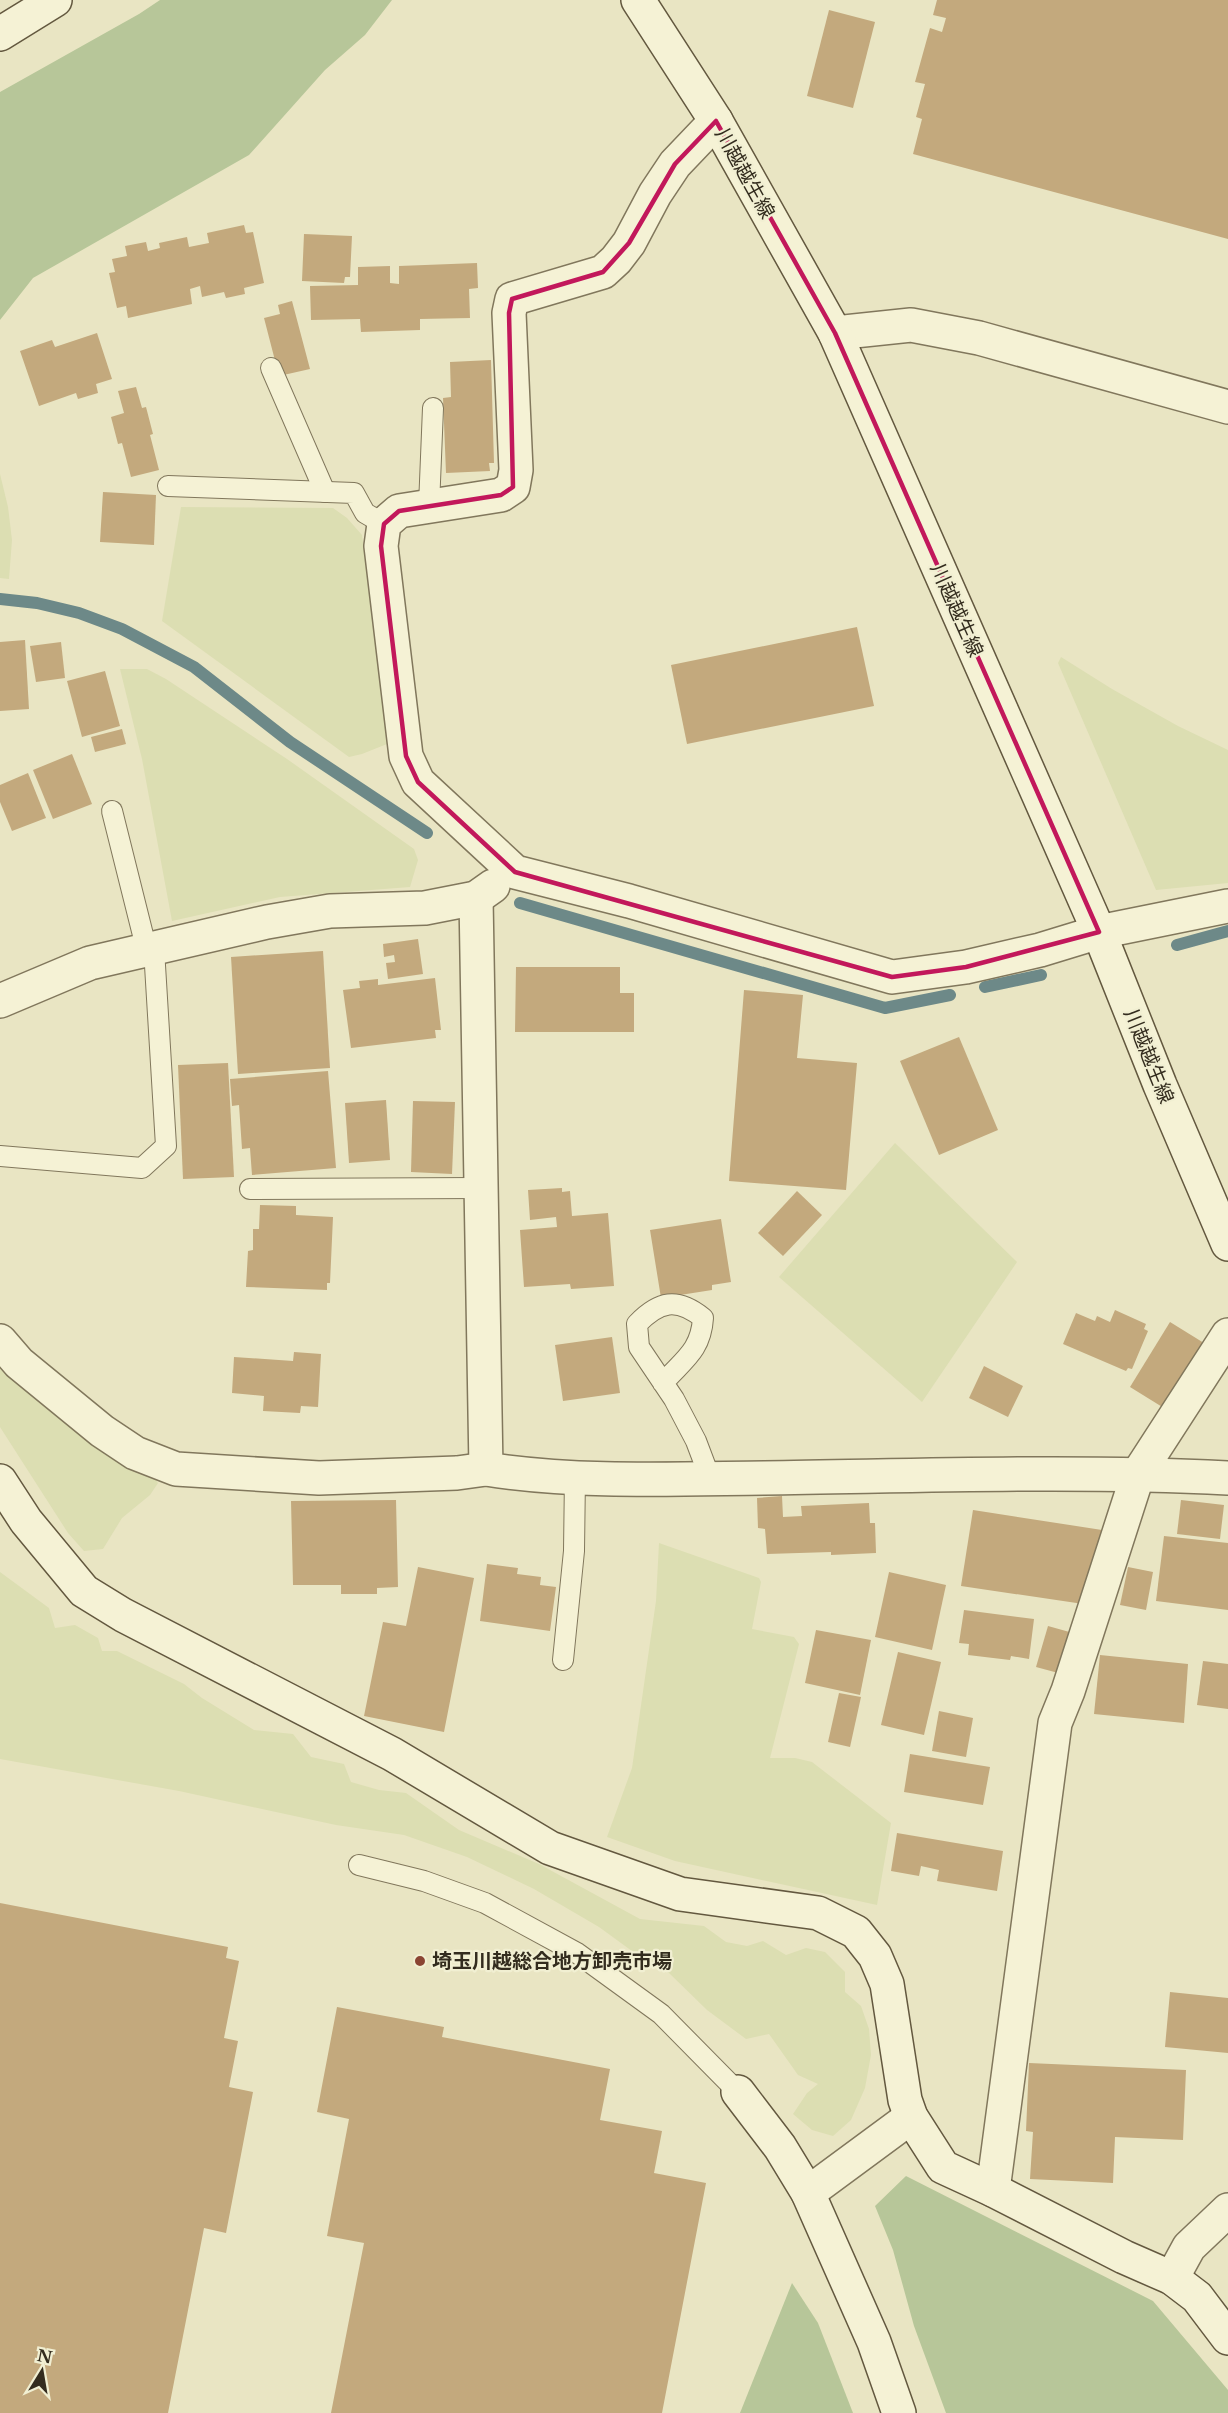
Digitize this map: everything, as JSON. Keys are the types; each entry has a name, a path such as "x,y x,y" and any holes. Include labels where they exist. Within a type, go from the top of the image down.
{"street":[{"path":"0,34 55,0"},
{"name":"川越越生線","path":"638,0 716,121 835,333 1099,932 1160,1085 1228,1244"},
{"path":"716,121 675,164 655,194 629,243 603,272 512,299 508,313 516,470 513,487 501,495 399,511 384,524 381,546 406,756 418,782 515,872 629,901 771,944 892,977 966,967 1040,950 1099,932 1228,906"},
{"path":"835,333 911,325 978,338 1228,407"},
{"path":"0,1001 90,963 267,922 330,911 425,908 476,898 515,872"},
{"path":"476,898 486,1469"},
{"path":"993,2190 1055,1723 1068,1691 1138,1474 1228,1335"},
{"path":"0,1341 19,1362 102,1431 135,1453 176,1469 319,1478 457,1473 486,1469 530,1476 710,1478 1138,1474 1228,1478"},
{"path":"0,1481 26,1521 84,1591 123,1615 392,1754 550,1848 680,1894 818,1913 856,1932 875,1956 887,1984 904,2100 911,2117 943,2167 1172,2278 1197,2296 1228,2338"},
{"path":"738,2092 780,2147 808,2193 874,2342 899,2413"},
{"path":"808,2193 911,2117"},
{"path":"1172,2278 1189,2247 1228,2210"}],"lane":[{"path":"271,368 325,492"},
{"path":"429,506 433,408"},
{"path":"168,486 354,494 365,513 384,524"},
{"path":"0,1156 142,1168 166,1146 150,950 112,811"},
{"path":"250,1189 480,1188"},
{"path":"663,1383 696,1441 710,1478"},
{"path":"563,1660 574,1551 575,1476"},
{"path":"358,1865 424,1881 485,1903 577,1953 661,2014 738,2092"}],"highlighted area":[{"path":"716,121 835,333 1099,932 966,967 892,977 515,872 418,782 406,756 381,546 384,524 399,511 501,495 513,487 509,313 512,299 603,272 629,243 675,164"}],"green space":[{"path":"160,0 392,0 365,35 325,70 249,155 33,278 0,320 0,92"},
{"path":"0,474 8,507 12,540 9,579 0,578"},
{"path":"181,507 333,508 347,518 362,535 388,734 387,744 349,757 162,621"},
{"path":"1061,657 1178,726 1228,750 1228,883 1156,890 1058,663"},
{"path":"120,669 147,669 166,679 287,759 414,849 418,860 410,887 280,897 172,921 142,759"},
{"path":"895,1143 1017,1262 922,1402 779,1277"},
{"path":"0,1355 145,1464 158,1483 150,1495 122,1518 103,1549 84,1551 68,1533 0,1427"},
{"path":"659,1543 759,1578 761,1582 752,1629 794,1637 799,1644 770,1758 795,1758 812,1762 891,1823 877,1905 675,1861 607,1837 632,1768 656,1601"},
{"path":"0,1572 49,1608 55,1628 75,1625 98,1638 102,1651 117,1651 184,1684 202,1698 254,1730 293,1734 311,1757 344,1764 351,1782 379,1790 406,1793 459,1830 539,1864 640,1919 704,1926 726,1942 747,1946 763,1941 786,1955 806,1948 825,1952 845,1972 845,1992 861,2006 869,2029 871,2055 865,2088 851,2120 833,2136 812,2130 793,2114 807,2093 818,2084 798,2075 769,2034 746,2039 707,2010 669,1973 647,1962 599,1927 534,1889 467,1857 404,1835 336,1825 179,1791 0,1759"},
{"path":"906,2176 1153,2301 1228,2390 1228,2413 946,2413 914,2326 893,2250 875,2206"},
{"path":"792,2283 818,2323 853,2413 740,2413"}],"building":[{"path":"937,0 1228,0 1228,239 913,154 922,119 916,117 925,84 915,82 930,28 942,32 946,18 933,15"},
{"path":"829,10 875,22 853,108 807,96"},
{"path":"244,225 246,233 253,232 264,283 244,288 245,294 226,298 224,292 202,297 200,286 190,289 192,304 128,318 126,306 117,308 109,273 115,272 112,259 127,256 125,246 146,242 148,251 160,248 159,243 187,237 189,247 209,243 207,233"},
{"path":"304,234 352,236 350,277 345,277 344,283 302,281"},
{"path":"477,263 478,288 469,289 470,318 420,319 420,330 361,332 360,319 311,320 310,286 358,285 358,267 390,266 390,283 399,284 399,266"},
{"path":"292,301 310,369 279,376 264,318 280,314 278,305"},
{"path":"97,333 112,379 96,384 98,393 78,399 76,393 39,406 20,351 52,340 55,347"},
{"path":"491,360 494,463 489,463 490,471 446,473 443,398 451,397 450,362"},
{"path":"136,387 142,408 146,407 159,470 131,477 122,443 118,444 111,417 124,413 118,391"},
{"path":"103,492 156,495 154,545 100,542"},
{"path":"857,627 874,706 687,744 671,665"},
{"path":"25,640 29,709 0,711 0,642"},
{"path":"61,642 65,678 36,682 30,646"},
{"path":"105,671 120,726 82,737 67,681"},
{"path":"122,729 126,744 95,752 91,737"},
{"path":"72,754 92,804 53,819 33,770"},
{"path":"28,773 46,818 12,831 0,802 0,785"},
{"path":"418,939 423,974 388,979 386,963 395,962 394,955 384,957 383,944"},
{"path":"323,951 330,1068 238,1074 231,957"},
{"path":"516,967 620,967 620,993 634,993 634,1032 515,1032"},
{"path":"435,978 441,1030 435,1030 436,1038 351,1048 343,990 360,988 359,981 378,979 378,985"},
{"path":"744,990 803,995 797,1058 857,1063 846,1190 729,1181"},
{"path":"959,1037 998,1130 939,1155 900,1061"},
{"path":"228,1063 234,1177 183,1179 178,1065"},
{"path":"328,1071 336,1168 252,1175 250,1148 242,1149 239,1105 232,1106 230,1079"},
{"path":"386,1100 390,1160 349,1163 345,1103"},
{"path":"413,1101 455,1102 452,1174 411,1172"},
{"path":"562,1188 562,1192 570,1191 572,1216 608,1213 614,1286 571,1289 570,1284 524,1287 520,1230 557,1227 556,1217 530,1220 528,1190"},
{"path":"797,1191 822,1215 783,1256 758,1233"},
{"path":"260,1205 296,1206 296,1215 333,1217 330,1283 327,1283 327,1290 246,1287 248,1251 253,1250 253,1229 259,1229"},
{"path":"721,1219 731,1282 712,1285 712,1290 661,1298 650,1230"},
{"path":"1115,1310 1146,1324 1144,1329 1148,1331 1132,1369 1128,1368 1126,1371 1063,1344 1076,1313 1095,1321 1097,1316 1110,1322"},
{"path":"1170,1322 1212,1348 1172,1413 1130,1387"},
{"path":"612,1337 620,1393 563,1401 555,1345"},
{"path":"294,1352 321,1354 318,1407 301,1406 300,1413 263,1411 264,1396 232,1393 234,1357 293,1361"},
{"path":"984,1366 1023,1386 1008,1417 969,1398"},
{"path":"782,1496 783,1517 802,1516 801,1506 869,1503 870,1523 875,1523 876,1553 767,1554 765,1529 758,1528 757,1498"},
{"path":"396,1500 398,1587 377,1588 377,1594 341,1594 341,1585 293,1585 291,1501"},
{"path":"1181,1500 1224,1505 1220,1539 1177,1534"},
{"path":"973,1510 1102,1530 1090,1605 961,1586"},
{"path":"1164,1536 1228,1543 1228,1610 1156,1601"},
{"path":"487,1564 518,1568 517,1574 541,1577 540,1585 556,1587 550,1631 480,1621"},
{"path":"418,1567 474,1578 444,1732 364,1716 383,1622 406,1626"},
{"path":"1128,1567 1153,1572 1146,1610 1120,1605"},
{"path":"889,1572 946,1585 932,1650 875,1637"},
{"path":"964,1610 1034,1619 1029,1659 1011,1656 1010,1660 968,1655 969,1644 959,1643"},
{"path":"1048,1626 1073,1633 1062,1674 1036,1667"},
{"path":"816,1630 871,1640 860,1695 805,1683"},
{"path":"898,1652 941,1662 924,1735 881,1725"},
{"path":"1100,1655 1188,1664 1184,1723 1094,1714"},
{"path":"1203,1661 1228,1664 1228,1709 1197,1705"},
{"path":"839,1693 861,1697 850,1747 828,1742"},
{"path":"939,1711 973,1718 966,1757 932,1751"},
{"path":"910,1754 990,1767 983,1805 904,1792"},
{"path":"897,1833 1003,1851 997,1891 937,1881 939,1870 921,1866 919,1876 891,1871"},
{"path":"0,1903 228,1947 226,1958 239,1961 224,2038 238,2041 229,2087 253,2092 226,2233 204,2228 168,2413 0,2413"},
{"path":"1170,1992 1228,1998 1228,2053 1165,2047"},
{"path":"337,2007 444,2027 442,2037 610,2069 600,2120 662,2131 654,2173 706,2183 662,2413 331,2413 364,2243 327,2236 349,2119 317,2112"},
{"path":"1029,2063 1186,2070 1183,2140 1115,2137 1113,2183 1030,2179 1033,2132 1026,2131"}],"waterway":[{"path":"0,599 37,603 79,613 122,629 194,667 290,742 427,833"},
{"path":"520,903 885,1008 950,995"},
{"path":"1177,945 1228,931"},
{"path":"985,987 1041,975"}],"place":[{"name":"埼玉川越総合地方卸売市場","path":"420,1961"}]}
